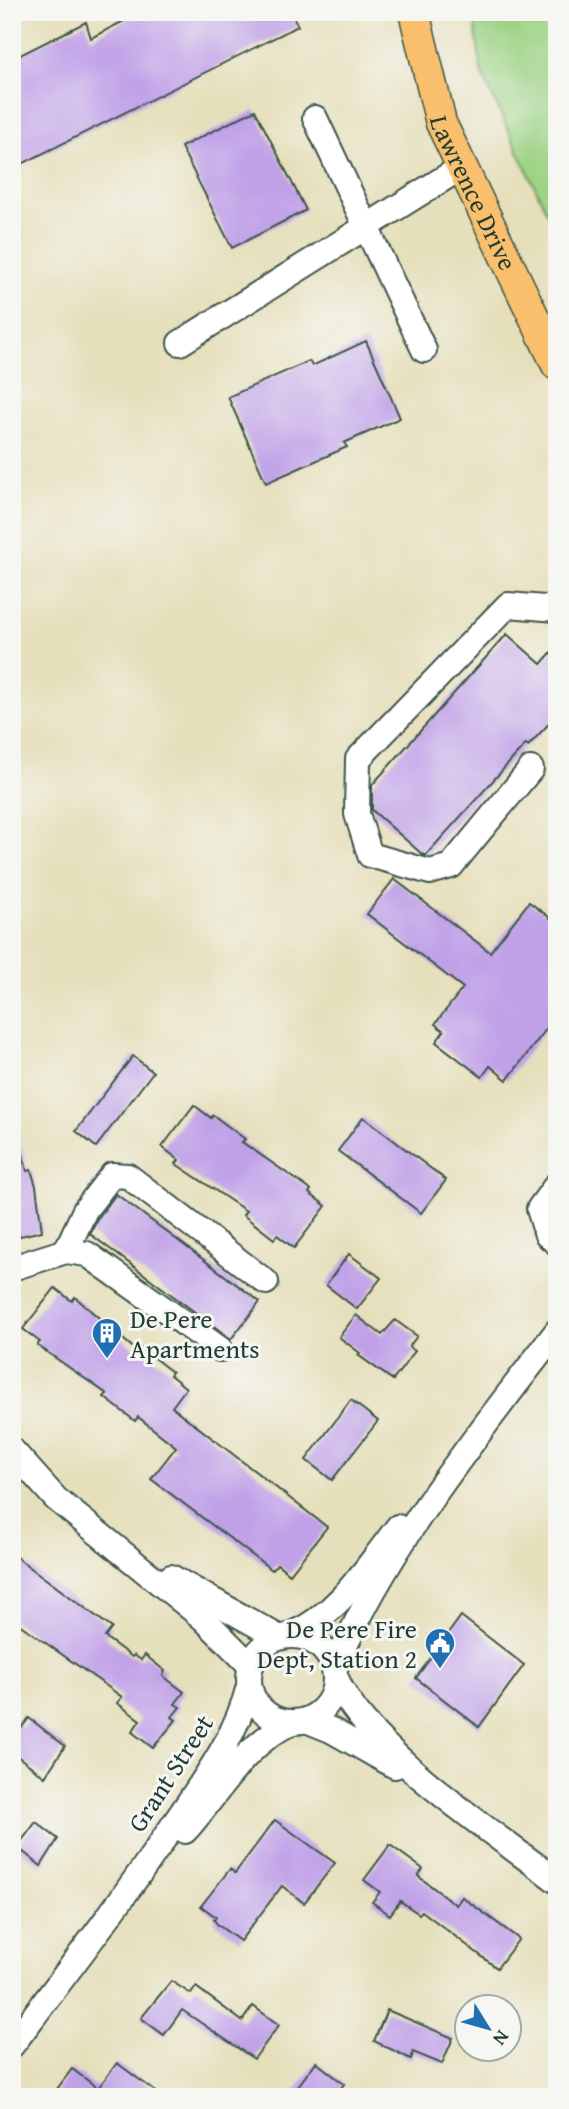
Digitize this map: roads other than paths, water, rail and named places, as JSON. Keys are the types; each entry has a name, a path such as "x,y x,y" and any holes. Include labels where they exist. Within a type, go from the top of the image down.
{"main road":[{"name":"Lawrence Drive","path":"414,12 441,123 557,365"}],"street":[{"path":"315,118 424,350"},
{"path":"180,343 462,167"},
{"path":"531,769 451,866 430,872 370,855 357,814 358,759 508,605 557,609"},
{"path":"66,1251 85,1210 112,1175 128,1176 266,1282"},
{"path":"557,1184 539,1209 547,1236 557,1243"},
{"path":"12,1268 66,1251 87,1254 220,1349"},
{"name":"Grant Street","path":"131,1887 197,1818 248,1754 268,1736 326,1706 334,1693 335,1673 369,1600 440,1484 557,1331"},
{"path":"12,1450 56,1499 204,1619 250,1676 263,1711 272,1717 299,1721 349,1740 438,1791"},
{"name":"Grant Street","path":"12,2045 131,1887 229,1739 243,1712 250,1676 266,1644 306,1628 334,1605 403,1521 440,1484"},
{"path":"113,1543 284,1636 302,1636 323,1647 354,1713 438,1791 557,1881"}],"place":[{"name":"De Pere Apartments","path":"107,1360"},
{"name":"De Pere Fire Dept, Station 2","path":"440,1670"}]}
